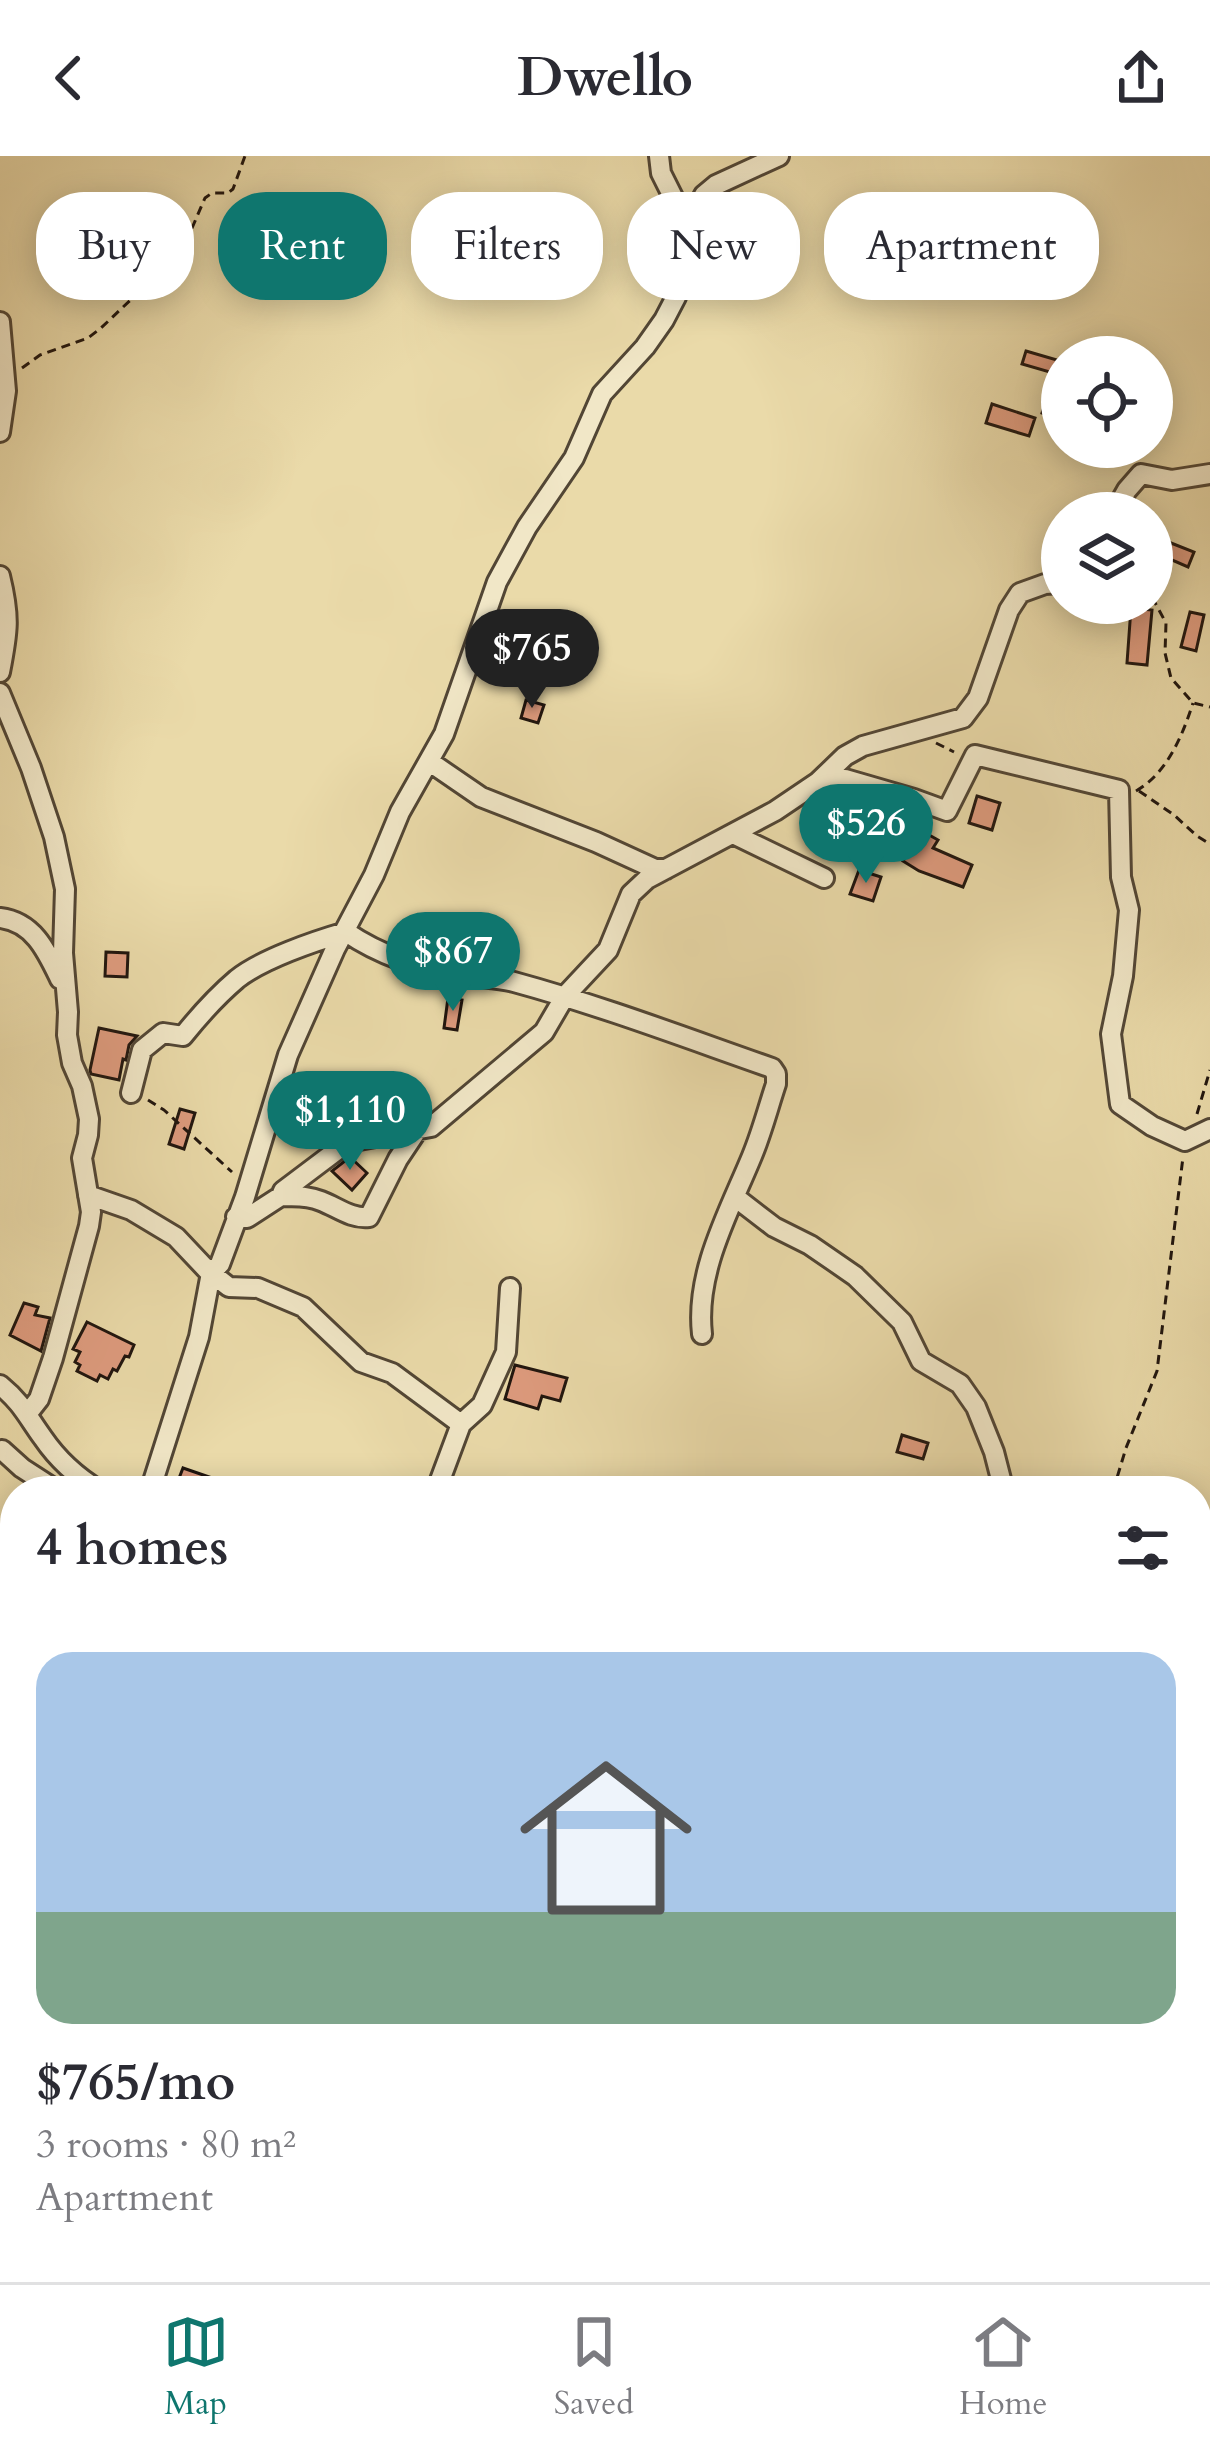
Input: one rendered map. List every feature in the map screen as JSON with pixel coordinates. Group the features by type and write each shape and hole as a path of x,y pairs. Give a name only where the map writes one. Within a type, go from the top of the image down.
{"street":[{"path":"659,156 671,192"},
{"path":"708,192 779,156"},
{"path":"155,1476 216,1269 245,1198 288,1055 400,812 444,734 497,582 574,458 602,394 645,347 674,300"},
{"path":"0,322 6,379 0,432"},
{"path":"1126,492 1141,475 1172,480 1210,474"},
{"path":"0,576 9,626 0,672"},
{"path":"281,1196 348,1142 430,1127 544,1032 565,996 608,950 631,894 647,879 776,811 862,746 963,718 978,698 1020,593 1041,585"},
{"path":"0,693 54,837 65,889 67,1035 88,1119 82,1159 89,1226 46,1379 28,1413"},
{"path":"818,782 845,779 947,812 975,754 1119,790 1121,877 1129,910 1111,1034 1120,1104 1184,1141 1210,1129"},
{"path":"430,762 481,797 655,869 666,869"},
{"path":"733,835 824,878"},
{"path":"0,918 22,924 34,934 66,991"},
{"path":"346,932 392,957 565,996 772,1068 776,1084 703,1288 702,1334"},
{"path":"131,1093 142,1050 163,1033 183,1036 238,978 314,941 346,932"},
{"path":"236,1217 247,1218 281,1196 301,1195 358,1218 368,1217 418,1129"},
{"path":"88,1195 160,1226 209,1272 216,1269"},
{"path":"735,1197 774,1227 855,1276 902,1322 921,1361 960,1384 976,1407 1000,1476"},
{"path":"216,1269 229,1287 258,1288 303,1307 362,1362 392,1373 460,1424"},
{"path":"441,1476 460,1424 482,1405 506,1352 510,1288"},
{"path":"0,1385 28,1413 52,1476"},
{"path":"40,1435 78,1476"},
{"path":"2,1450 34,1476"}],"path":[{"path":"6,379 40,355 88,338 101,328 162,270 189,236 206,198 233,189 245,156"},
{"path":"1166,624 1165,652 1172,678 1193,703 1210,707"},
{"path":"1138,790 1210,844"},
{"path":"1118,1476 1157,1371 1184,1141 1196,1119 1210,1070"},
{"path":"131,1093 164,1110 246,1187"}],"building":[{"path":"1026,351 1041,355 1041,370 1022,364"},
{"path":"992,404 1035,418 1029,436 986,423"},
{"path":"1173,544 1194,552 1188,567 1173,560"},
{"path":"1190,612 1204,615 1196,651 1181,647"},
{"path":"1130,624 1151,624 1147,665 1127,663"},
{"path":"526,700 544,705 538,723 521,718"},
{"path":"977,796 1000,803 992,830 969,823"},
{"path":"922,831 938,840 933,848 972,865 963,887 903,861"},
{"path":"838,832 856,836 852,852 834,847"},
{"path":"859,870 881,877 873,901 850,894"},
{"path":"106,952 128,953 127,977 105,976"},
{"path":"448,998 462,1000 457,1030 444,1028"},
{"path":"99,1028 137,1036 123,1059 119,1080 91,1074"},
{"path":"180,1109 195,1113 184,1149 169,1144"},
{"path":"350,1157 367,1173 352,1190 332,1171"},
{"path":"24,1303 38,1307 35,1315 50,1318 41,1351 10,1335"},
{"path":"87,1322 134,1345 108,1379 100,1375 97,1381 77,1371 80,1352 73,1349"},
{"path":"515,1365 567,1378 560,1401 542,1396 538,1409 505,1399"},
{"path":"902,1435 928,1443 923,1459 897,1452"},
{"path":"183,1468 206,1476 180,1476"}]}
